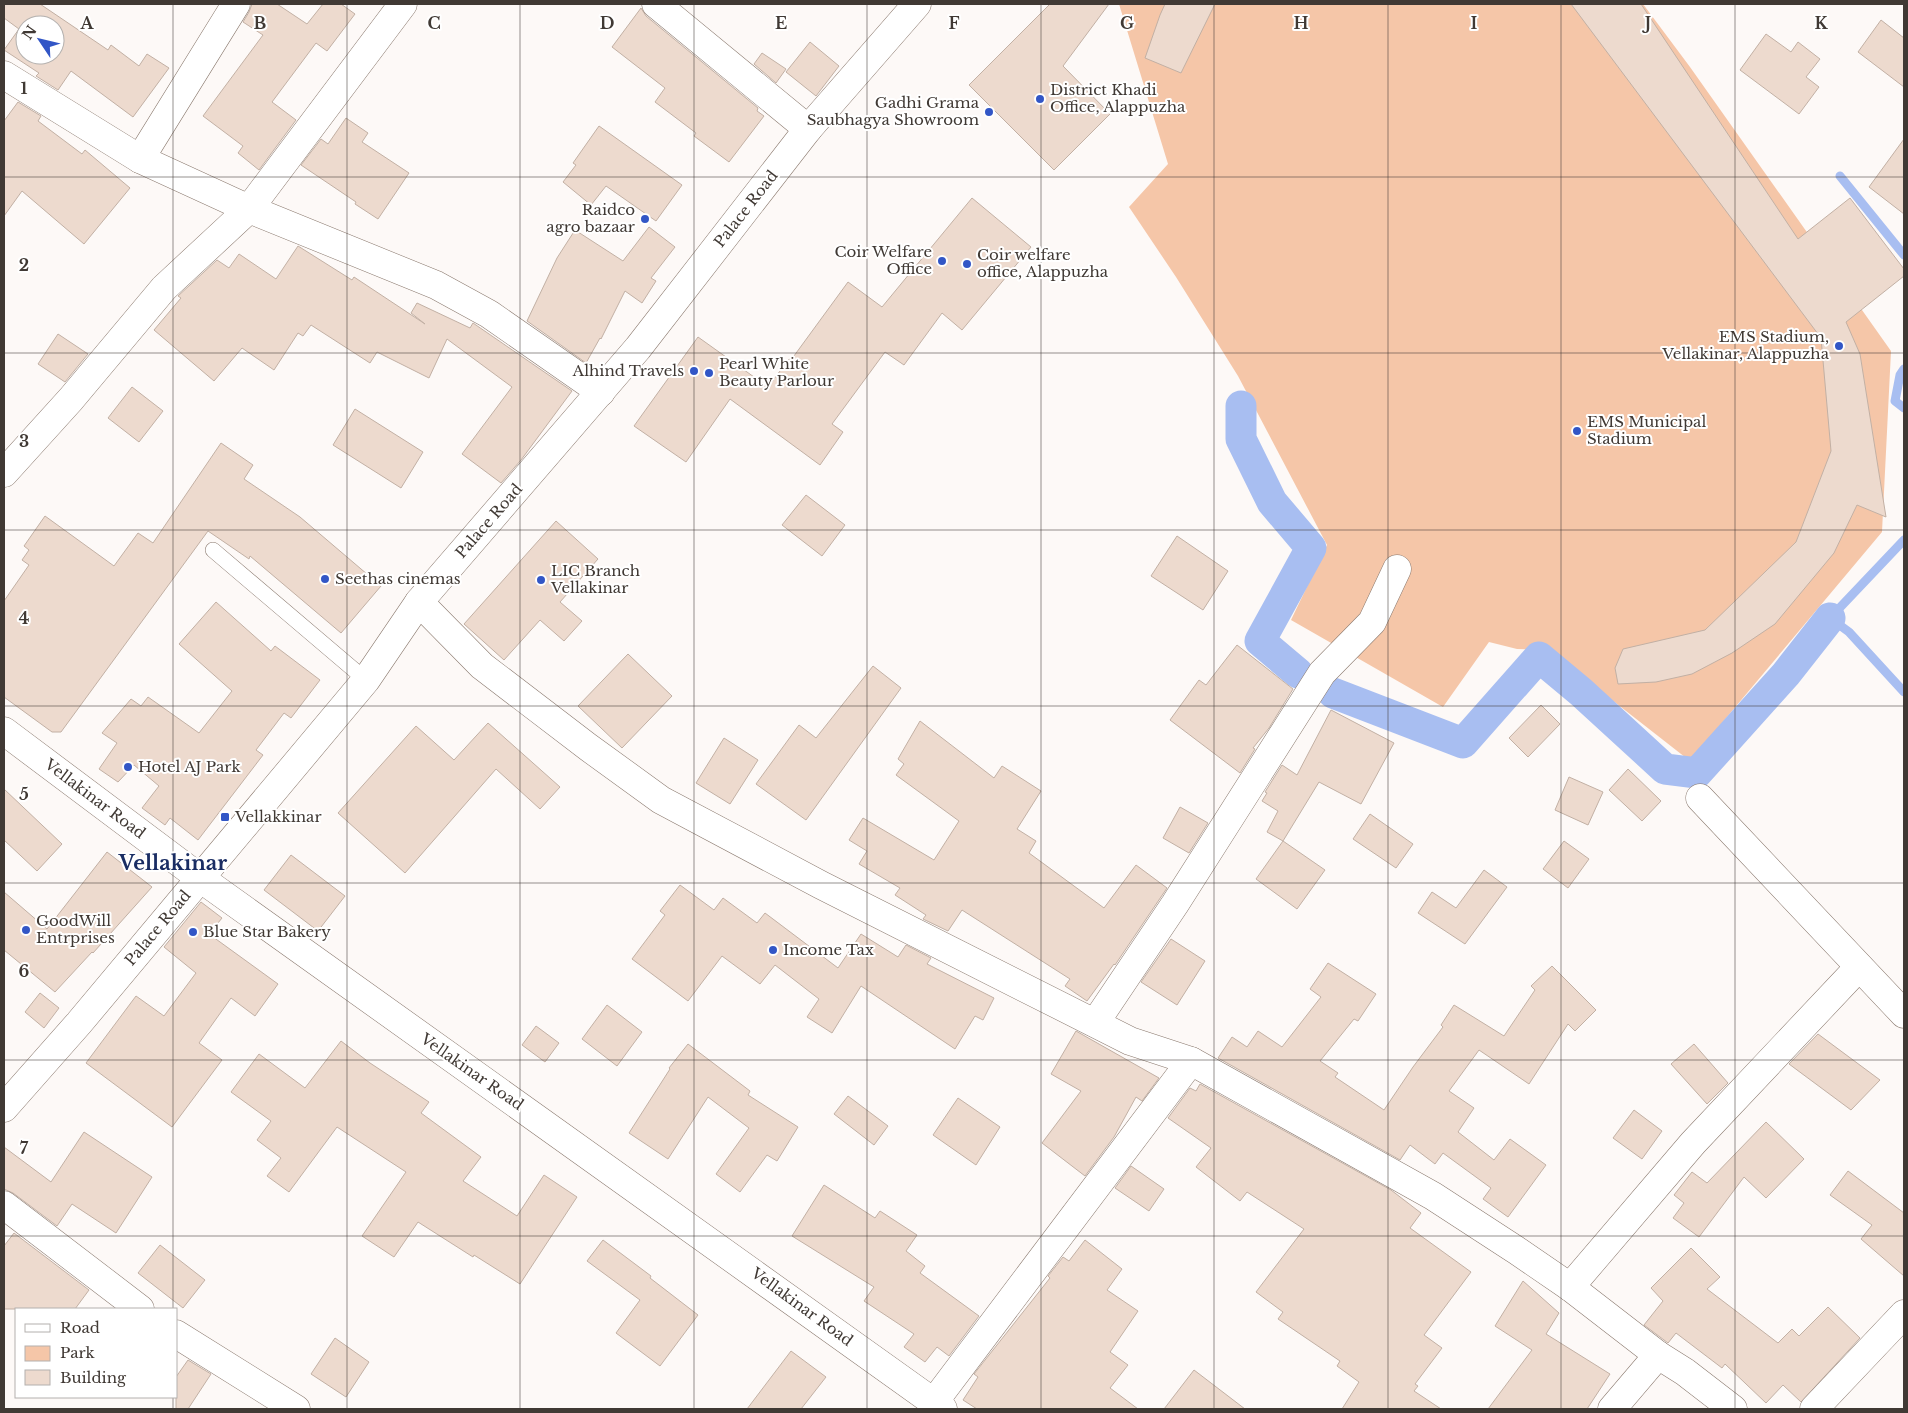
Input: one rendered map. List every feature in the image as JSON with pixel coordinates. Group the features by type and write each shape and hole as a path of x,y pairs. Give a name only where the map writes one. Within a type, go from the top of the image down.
{"street":[{"path":"140,159 236,4"},
{"path":"4,473 71,399 164,288 249,209 403,4"},
{"path":"656,4 808,129"},
{"name":"Palace Road","path":"4,1108 79,1023 366,680 419,602 602,392 808,129 917,4"},
{"path":"4,75 140,159 249,209 436,285 489,314 602,392"},
{"path":"1095,1023 1176,904 1322,674 1372,622 1397,569"},
{"path":"419,602 482,666 661,800 821,885 1130,1041 1191,1061 1433,1196 1570,1287 1658,1355 1686,1372 1733,1409"},
{"name":"Vellakinar Road","path":"4,730 200,878 939,1406"},
{"path":"1700,798 1904,1014"},
{"path":"1570,1287 1693,1143 1859,968"},
{"path":"939,1406 1191,1061"},
{"path":"4,1205 139,1308"},
{"path":"1814,1409 1899,1330"},
{"path":"178,1335 296,1409"},
{"path":"1612,1409 1658,1355"}],"lane":[{"path":"213,550 366,680"}],"green space":[{"name":"EMS Municipal Stadium","path":"1119,4 1643,4 1690,67 1891,351 1882,532 1690,761 1548,650 1517,649 1489,642 1443,707 1291,620 1327,545 1238,376 1176,277 1129,207 1168,164"}],"building":[{"path":"4,4 40,4 56,15 15,15 15,26 4,18"},
{"path":"252,4 277,4 307,24 323,4 341,4 355,14 327,51 316,43 272,102 296,120 259,170 238,153 243,146 203,116 263,35 243,22"},
{"name":"District Khadi Office, Alappuzha","path":"1050,4 1109,4 1063,66 1110,114 1054,170 969,85"},
{"path":"1165,4 1215,4 1181,73 1145,58"},
{"name":"EMS Stadium, Vellakinar, Alappuzha","path":"1571,4 1641,4 1798,239 1850,198 1904,269 1904,276 1846,322 1860,354 1886,517 1857,505 1834,553 1775,624 1732,653 1692,674 1656,682 1618,684 1615,668 1623,649 1705,630 1796,542 1831,451 1821,338"},
{"path":"641,8 646,16 758,108 757,111 764,116 729,162 694,136 696,133 655,102 665,88 612,47"},
{"path":"1881,20 1904,38 1904,87 1858,52"},
{"path":"65,21 108,50 111,45 139,66 147,54 169,68 133,117 71,71 58,90 36,76 39,73 27,65 65,65"},
{"path":"1766,34 1791,52 1798,42 1820,59 1806,77 1819,87 1799,114 1740,70"},
{"path":"15,35 15,57 4,50"},
{"path":"810,42 839,66 816,96 786,72"},
{"path":"762,53 786,69 776,83 754,64"},
{"path":"18,102 41,116 38,121 82,154 85,150 130,188 84,244 22,191 4,216 4,121"},
{"path":"346,118 368,133 362,142 409,173 378,219 301,165 321,139 328,144"},
{"path":"599,126 682,185 656,221 606,186 591,205 563,182 576,165 573,163"},
{"path":"1904,139 1904,214 1869,187"},
{"path":"972,198 1031,247 962,330 942,313 904,365 885,352 832,424 843,432 820,465 730,399 686,462 634,426 698,337 768,387 789,359 791,360 848,282 882,307"},
{"path":"649,227 675,247 651,278 656,281 642,303 625,291 601,339 586,363 527,321 557,258 575,230 623,261"},
{"path":"298,246 352,280 354,277 425,324 411,313 417,303 470,328 473,323 572,391 521,460 501,483 462,454 512,387 447,339 429,378 377,352 370,363 311,325 303,336 298,333 274,370 242,348 214,381 154,330 181,298 178,296 217,260 229,268 239,254 276,279"},
{"path":"58,334 88,354 65,382 38,364"},
{"path":"132,387 163,411 139,442 108,418"},
{"path":"355,409 423,452 401,488 333,445"},
{"path":"221,443 253,465 244,479 300,517 381,586 341,633 250,556 249,559 208,531 61,732 52,732 4,697 4,601 29,565 22,560 29,550 24,546 45,516 114,566 138,533 153,543"},
{"path":"806,495 845,525 822,556 782,525"},
{"name":"LIC Branch Vellakinar","path":"556,521 598,559 560,602 582,621 564,641 540,620 504,660 464,624"},
{"path":"1177,536 1228,571 1203,610 1151,576"},
{"path":"216,602 271,651 275,646 320,680 291,718 284,713 256,750 263,755 198,840 170,818 165,825 142,808 159,786 134,765 118,782 99,769 117,743 102,733 131,699 141,706 148,697 199,733 232,691 179,644"},
{"path":"1237,645 1293,689 1269,728 1253,748 1255,749 1240,773 1170,720 1199,680 1206,685"},
{"path":"628,654 672,696 622,748 578,706"},
{"path":"873,666 901,688 806,820 756,784 799,725 816,738"},
{"path":"1541,705 1560,724 1528,757 1509,738"},
{"path":"1331,710 1394,743 1361,804 1319,782 1283,841 1267,832 1278,811 1262,801 1267,793 1265,792 1282,765 1297,775"},
{"path":"920,721 994,778 1002,766 1041,791 1017,829 1036,841 1029,853 1104,908 1136,865 1167,888 1115,965 1087,1001 1065,986 1070,979 962,910 948,931 923,919 926,915 895,895 900,888 859,864 867,851 849,840 863,818 934,860 959,821 896,775 904,764 898,759"},
{"path":"488,723 560,787 540,809 496,769 405,873 338,813 416,726 454,760"},
{"path":"724,738 758,760 730,804 696,783"},
{"path":"1628,769 1661,801 1642,821 1609,790"},
{"path":"1569,777 1603,792 1588,825 1555,810"},
{"path":"4,789 62,844 37,871 4,840"},
{"path":"1180,807 1208,823 1189,853 1163,838"},
{"path":"1370,814 1413,844 1396,868 1353,839"},
{"path":"1283,841 1325,870 1297,909 1256,879"},
{"path":"1564,841 1589,859 1568,888 1543,869"},
{"path":"107,852 152,887 55,992 4,950 4,892 47,929"},
{"path":"291,855 345,896 318,931 264,890"},
{"path":"1484,870 1507,887 1465,944 1418,913 1432,892 1456,908"},
{"path":"680,885 714,910 723,898 757,923 765,913 838,968 861,934 898,957 906,945 931,958 927,964 994,998 983,1020 975,1016 955,1049 861,986 832,1033 807,1017 819,999 775,965 760,984 722,956 688,1001 632,959 665,915 660,911"},
{"path":"201,902 222,918 209,934 278,984 255,1016 231,998 199,1043 222,1060 172,1127 86,1063 136,996 164,1016 196,973 164,947"},
{"path":"1171,939 1205,961 1177,1005 1141,982"},
{"path":"1328,963 1376,994 1358,1021 1354,1019 1320,1061 1338,1073 1335,1077 1384,1110 1443,1027 1441,1025 1454,1005 1504,1036 1535,990 1531,986 1552,966 1596,1010 1575,1031 1568,1024 1529,1084 1479,1050 1449,1091 1474,1108 1458,1132 1494,1160 1510,1139 1546,1165 1508,1217 1483,1199 1491,1188 1443,1153 1435,1164 1410,1145 1400,1160 1218,1058 1232,1037 1247,1047 1258,1031 1282,1047 1321,997 1310,989"},
{"path":"40,993 59,1008 44,1028 25,1012"},
{"path":"607,1005 642,1032 617,1066 582,1039"},
{"path":"536,1026 559,1043 545,1062 522,1045"},
{"path":"1076,1031 1159,1078 1142,1101 1136,1097 1114,1137 1085,1176 1042,1143 1081,1091 1051,1074"},
{"path":"1818,1034 1880,1080 1851,1110 1789,1064"},
{"path":"341,1041 370,1063 429,1102 421,1113 481,1157 463,1181 517,1216 544,1175 577,1197 520,1284 418,1222 394,1257 362,1236 406,1172 337,1127 289,1192 267,1176 281,1158 257,1140 271,1121 231,1092 259,1054 305,1088"},
{"path":"688,1044 750,1091 748,1095 798,1127 777,1161 767,1155 740,1192 716,1174 749,1128 708,1097 668,1159 629,1133 669,1068"},
{"path":"1694,1044 1728,1083 1707,1104 1671,1064"},
{"path":"1200,1084 1391,1190 1421,1213 1410,1228 1471,1272 1424,1335 1442,1348 1415,1384 1418,1386 1414,1391 1441,1409 1342,1409 1359,1382 1337,1366 1340,1361 1278,1319 1283,1312 1256,1292 1304,1229 1247,1192 1240,1201 1196,1167 1211,1148 1168,1118 1190,1088 1196,1091"},
{"path":"848,1096 888,1126 874,1145 834,1114"},
{"path":"958,1098 1000,1127 976,1165 933,1135"},
{"path":"1634,1110 1662,1131 1642,1159 1613,1138"},
{"path":"1766,1122 1804,1159 1766,1198 1744,1177 1699,1237 1673,1218 1684,1203 1674,1195 1692,1172 1707,1183"},
{"path":"84,1132 152,1177 116,1233 72,1204 57,1226 13,1193 4,1189 4,1147 51,1182"},
{"path":"1131,1166 1164,1189 1149,1211 1115,1188"},
{"path":"1848,1171 1904,1213 1904,1276 1861,1239 1872,1225 1830,1195"},
{"path":"824,1185 875,1218 880,1211 917,1235 906,1251 925,1266 920,1273 979,1316 949,1356 937,1347 925,1362 904,1347 914,1334 864,1301 874,1287 792,1236"},
{"path":"14,1233 89,1290 76,1308 4,1309 4,1246"},
{"path":"603,1240 698,1315 660,1366 616,1333 640,1300 587,1261"},
{"path":"1085,1240 1122,1269 1107,1290 1138,1311 1110,1352 1128,1365 1110,1388 1138,1409 977,1409 963,1400 978,1377 974,1374 1050,1278 1048,1276 1063,1257 1069,1261"},
{"path":"160,1245 205,1280 183,1308 138,1273"},
{"path":"1691,1248 1720,1277 1707,1289 1778,1343 1792,1329 1799,1336 1828,1307 1860,1338 1801,1402 1783,1385 1766,1403 1725,1364 1722,1368 1676,1333 1668,1343 1644,1325 1663,1301 1651,1288"},
{"path":"1523,1281 1559,1313 1546,1334 1610,1374 1587,1409 1488,1409 1532,1350 1495,1326"},
{"path":"335,1338 369,1362 346,1397 311,1374"},
{"path":"791,1351 826,1377 801,1409 747,1409"},
{"path":"188,1360 211,1374 188,1409 176,1409 178,1374"},
{"path":"1194,1370 1245,1409 1164,1409"}],"waterway":[{"path":"1840,176 1904,255"},
{"path":"1904,369 1900,375 1895,401 1904,408"},
{"path":"1241,406 1241,439 1272,502 1311,548 1260,641 1298,673"},
{"path":"1904,540 1830,618 1849,632 1904,692"},
{"path":"1333,693 1463,743 1539,657 1581,692 1665,769 1697,773 1786,674 1830,618"}],"place":[{"name":"District Khadi Office, Alappuzha","path":"1040,99"},
{"name":"Gadhi Grama Saubhagya Showroom","path":"989,112"},
{"name":"Raidco agro bazaar","path":"645,219"},
{"name":"Coir Welfare Office","path":"942,261"},
{"name":"Coir welfare office, Alappuzha","path":"967,264"},
{"name":"EMS Stadium, Vellakinar, Alappuzha","path":"1839,346"},
{"name":"Alhind Travels","path":"694,371"},
{"name":"Pearl White Beauty Parlour","path":"709,373"},
{"name":"EMS Municipal Stadium","path":"1577,431"},
{"name":"Seethas cinemas","path":"325,579"},
{"name":"LIC Branch Vellakinar","path":"541,580"},
{"name":"Hotel AJ Park","path":"128,767"},
{"name":"Vellakkinar","path":"225,817"},
{"name":"GoodWill Entrprises","path":"26,930"},
{"name":"Blue Star Bakery","path":"193,932"},
{"name":"Income Tax","path":"773,950"}],"district":[{"name":"Vellakinar","path":"173,863"}]}
